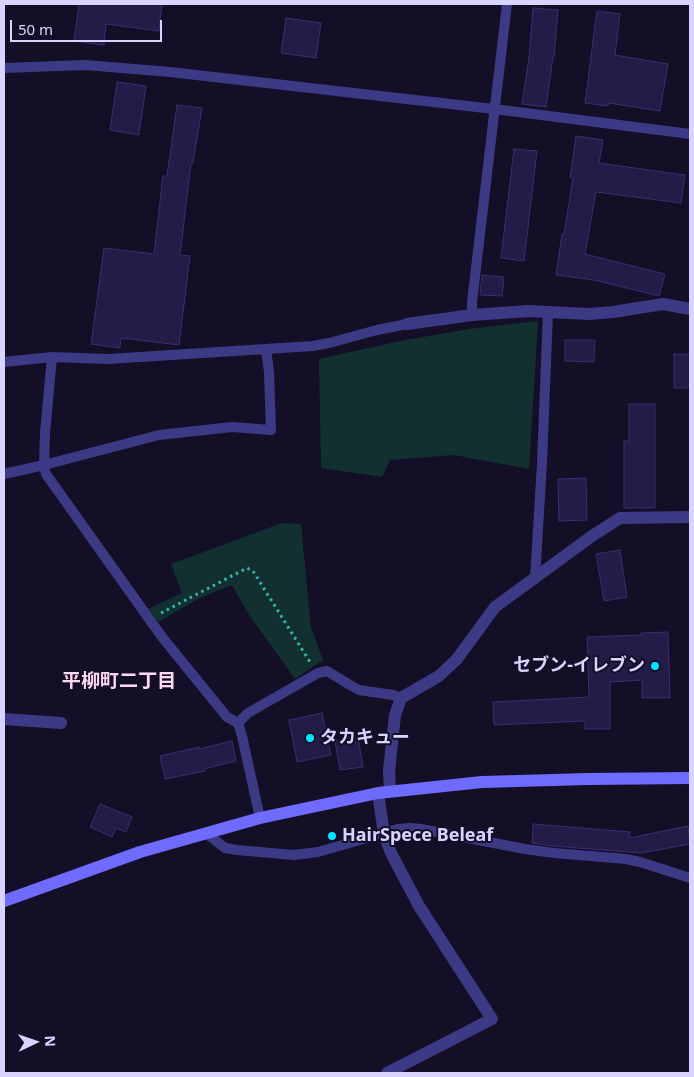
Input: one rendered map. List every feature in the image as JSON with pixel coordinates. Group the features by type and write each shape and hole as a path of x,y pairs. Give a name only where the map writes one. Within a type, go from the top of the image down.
{"street":[{"path":"407,324 472,315 528,311 589,314 663,304 690,309"},
{"path":"387,1073 492,1020 419,906 390,853 384,834 384,792 389,771 395,715 401,698 439,676 457,659 495,607 592,536 620,518 690,517"},
{"path":"4,719 61,723"},
{"path":"4,902 140,852 260,818 384,792 482,782 588,778 690,778"}],"lane":[{"path":"472,315 507,4"},
{"path":"4,68 85,64 170,72 494,109 690,134"},
{"path":"535,579 548,312"},
{"path":"4,362 52,357 108,359 266,349 329,343 407,324"},
{"path":"4,474 158,435 232,427 271,430 269,372 266,349"},
{"path":"52,357 45,433 44,465 46,474 162,636 227,717 238,724 260,818"},
{"path":"238,724 248,713 318,673 327,671 359,690 401,698"},
{"path":"206,833 225,848 294,855 318,852 398,830 421,829 525,849 626,859 690,878"}],"path":[{"path":"150,619 247,568 253,571 318,673"}],"green space":[{"path":"538,321 529,469 454,455 390,460 382,477 321,468 319,359 400,341 469,329"},
{"path":"282,523 301,524 311,628 323,660 295,679 249,615 232,585 200,598 158,622 148,609 182,593 171,564"}],"building":[{"path":"79,4 162,4 159,31 106,24 104,45 74,41"},
{"path":"533,8 558,10 554,57 546,107 522,104 529,58"},
{"path":"597,11 620,14 615,55 668,64 660,111 608,103 608,106 585,103"},
{"path":"286,18 321,23 316,58 281,53"},
{"path":"117,82 146,86 139,135 110,130"},
{"path":"177,105 202,108 193,163 191,163 180,255 190,256 179,345 121,338 120,348 91,344 104,248 154,254 163,176 167,176"},
{"path":"576,136 603,140 599,163 685,175 681,203 596,192 585,254 665,274 659,296 594,280 556,275 573,178 570,178"},
{"path":"514,149 537,151 524,261 501,258"},
{"path":"482,275 504,277 502,296 480,295"},
{"path":"565,340 595,340 594,362 565,361"},
{"path":"674,354 690,354 690,388 674,388"},
{"path":"629,404 655,404 655,508 624,508 624,441 629,441"},
{"path":"586,478 587,520 559,521 558,479"},
{"path":"620,550 627,597 604,601 596,554"},
{"path":"668,632 670,698 642,698 642,680 610,682 610,729 585,729 585,721 494,725 493,702 589,697 587,637"},
{"name":"タカキュー","path":"322,713 331,755 297,762 289,720"},
{"path":"358,737 363,767 340,770 335,741"},
{"path":"232,741 236,761 204,769 205,771 165,779 160,756"},
{"path":"100,804 132,817 126,832 116,828 112,837 90,827"},
{"path":"533,824 630,832 629,838 688,826 690,844 641,853 552,846 532,843"}],"place":[{"name":"セブン-イレブン","path":"655,666"},
{"name":"タカキュー","path":"310,738"},
{"name":"HairSpece Beleaf","path":"332,836"}],"district":[{"name":"平柳町二丁目","path":"119,682"}]}
